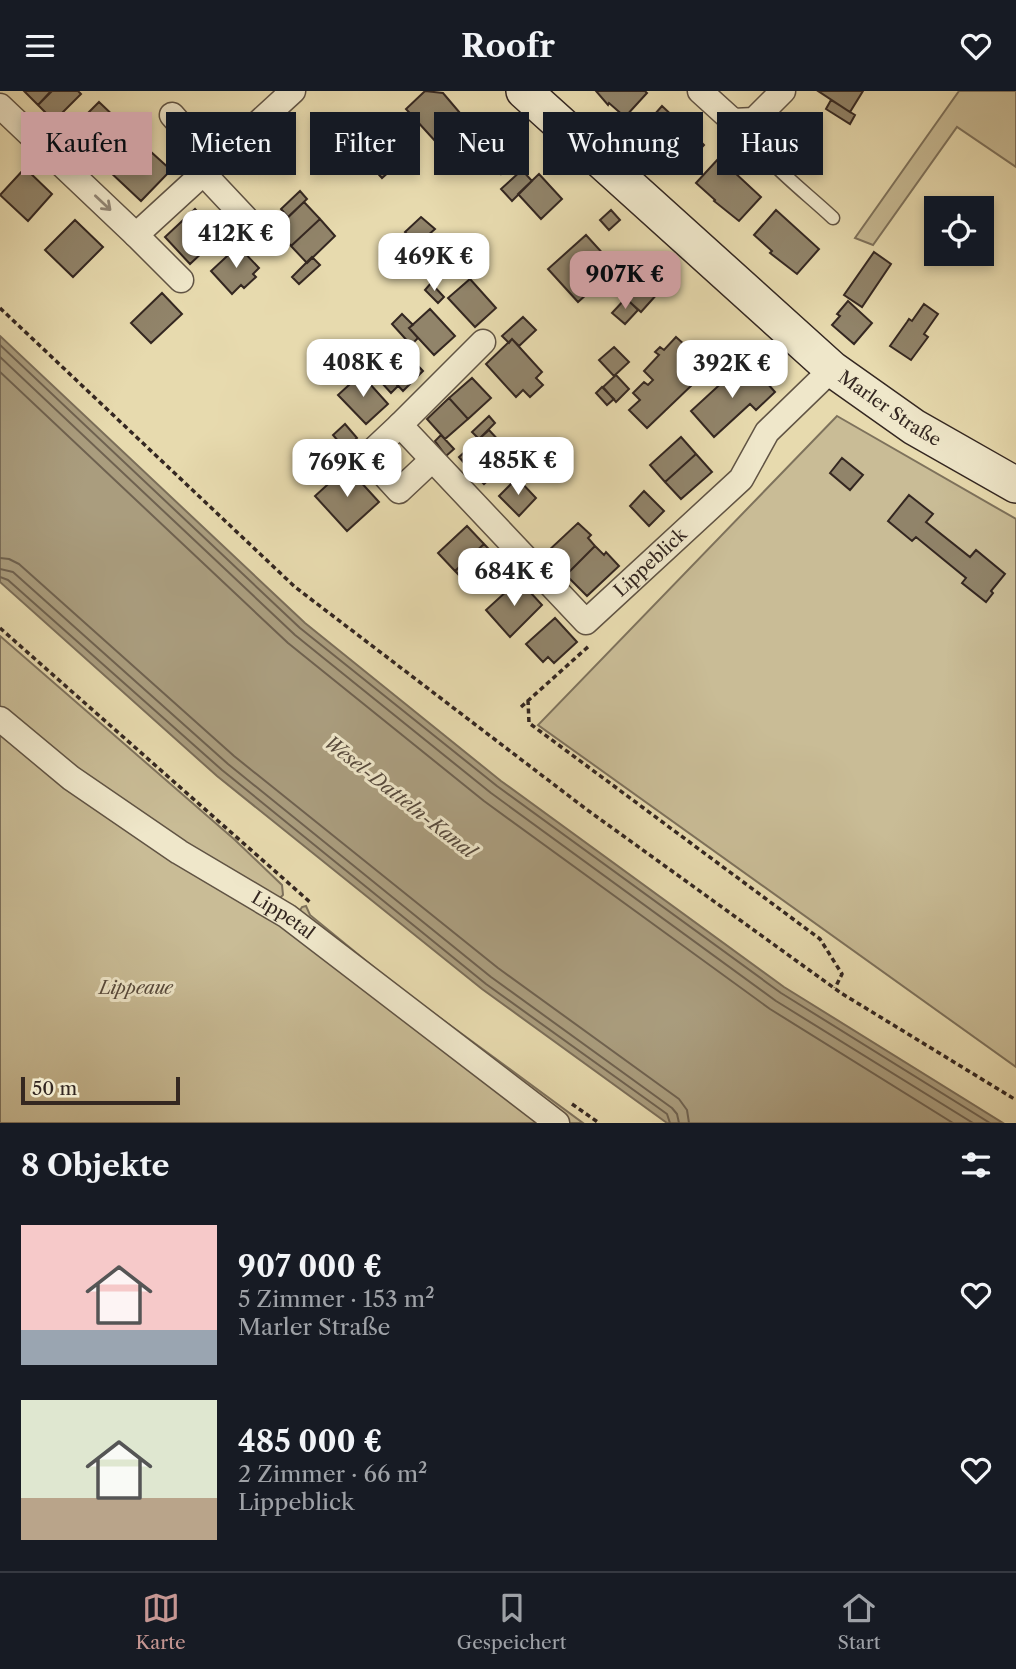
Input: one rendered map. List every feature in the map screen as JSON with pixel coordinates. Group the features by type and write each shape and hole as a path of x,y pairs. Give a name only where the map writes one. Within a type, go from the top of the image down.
{"main road":[{"name":"Marler Straße","path":"531,93 832,369 914,427 1016,485"}],"street":[{"path":"270,112 293,91"},
{"path":"700,91 723,112"},
{"path":"762,112 783,91"},
{"path":"0,106 181,281"},
{"path":"136,235 202,175"},
{"path":"214,175 251,224"},
{"path":"432,460 399,491 367,456 483,342"},
{"name":"Lippeblick","path":"586,622 741,479 767,432 832,369"},
{"path":"400,425 586,622"},
{"name":"Lippetal","path":"0,719 82,785 179,852 287,916 557,1123"}],"lane":[{"path":"786,175 833,218"}],"path":[{"path":"0,308 295,587 586,809 834,988 1016,1100"},
{"path":"521,707 591,645 586,622"},
{"path":"0,628 301,894"},
{"path":"528,700 529,723 820,939 842,974 834,988"}],"green space":[{"path":"959,91 1016,91 1016,167 957,127 873,245 855,238"},
{"path":"837,416 1016,519 1016,1067 538,725"},
{"path":"0,636 235,840 282,885 283,895 278,900 143,820 0,710"},
{"name":"Lippeaue","path":"0,727 235,890 541,1123 0,1123"},
{"path":"306,906 310,915 398,987 583,1123 568,1123 297,915 302,907"}],"water":[{"name":"Wesel-Datteln-Kanal","path":"0,336 305,623 501,781 784,987 1003,1123 667,1123 482,989 217,776 0,582"}],"building":[{"path":"24,91 51,91 38,105"},
{"path":"52,91 78,91 81,94 63,112 45,112 38,105"},
{"path":"425,91 443,93 459,112 434,112 434,140 420,124 420,112 409,112 406,109"},
{"path":"596,91 647,93 630,112 619,112 609,103 608,105"},
{"path":"818,91 863,91 850,112"},
{"path":"831,100 855,115 850,124 826,109"},
{"path":"99,102 110,112 89,112"},
{"path":"662,106 668,112 657,112"},
{"path":"152,153 166,166 166,175 141,201 113,175 152,175"},
{"path":"717,160 717,175 737,175 761,197 739,221 696,183"},
{"path":"21,172 21,175 32,175 52,194 28,221 0,195"},
{"path":"539,174 562,199 541,219 518,194"},
{"path":"516,175 527,175 532,181 512,201 501,189"},
{"path":"300,191 307,199 288,217 281,209"},
{"path":"304,202 320,219 291,246 276,229"},
{"path":"195,209 220,236 190,264 165,237"},
{"path":"611,210 620,220 609,230 600,220"},
{"path":"776,210 819,249 797,274 770,253 772,251 754,235"},
{"path":"421,217 435,229 417,245 405,232"},
{"path":"320,219 335,236 307,263 291,246"},
{"path":"75,220 103,247 73,277 45,250"},
{"path":"586,235 616,268 578,302 548,269"},
{"path":"238,246 259,268 253,274 256,277 244,288 241,285 232,294 211,271"},
{"path":"874,252 891,264 862,307 844,295"},
{"path":"312,257 320,265 299,284 292,277"},
{"path":"641,277 658,293 641,312 623,296 628,292 624,289 632,280 635,283"},
{"path":"470,279 496,308 475,327 448,298"},
{"path":"431,283 444,297 438,303 425,290"},
{"path":"162,293 182,314 151,343 131,323"},
{"path":"626,298 638,310 625,324 612,313"},
{"path":"848,301 872,323 854,344 832,325"},
{"path":"924,304 938,314 924,334 928,337 911,360 890,346 909,319 912,321"},
{"path":"430,309 455,336 434,355 409,328"},
{"path":"402,314 413,325 409,328 418,338 411,345 392,324"},
{"path":"523,317 536,330 519,346 512,339 509,343 502,336"},
{"path":"676,337 696,355 680,372 692,385 647,428 629,410 640,400 633,393 644,382 648,385 653,380 644,371 659,355 655,352 660,347 664,350"},
{"path":"512,339 542,372 536,378 543,385 530,397 523,390 516,397 486,364"},
{"path":"614,347 629,362 614,376 599,360"},
{"path":"402,349 423,371 403,391 379,365 389,356 392,359"},
{"path":"379,365 398,386 391,393 372,372"},
{"path":"751,365 775,392 756,410 750,404 714,437 691,411 727,378 731,383"},
{"path":"361,374 388,404 366,424 338,395"},
{"path":"616,375 629,389 616,402 603,387"},
{"path":"472,378 491,398 468,419 449,398"},
{"path":"602,387 614,399 607,405 596,393"},
{"path":"449,398 468,419 445,439 427,419"},
{"path":"489,416 495,423 479,439 472,432"},
{"path":"345,424 357,438 345,449 333,435"},
{"path":"489,430 501,443 471,471 459,457"},
{"path":"441,435 454,449 446,456 435,441"},
{"path":"681,437 696,454 665,482 650,465"},
{"path":"501,443 513,457 484,484 471,471"},
{"path":"521,449 527,456 509,473 503,466"},
{"path":"696,454 712,472 681,499 665,482"},
{"path":"842,458 863,475 850,490 830,473"},
{"path":"347,467 379,502 347,531 315,496"},
{"path":"517,478 536,498 519,516 499,496"},
{"path":"644,491 664,511 649,526 630,506"},
{"path":"909,495 933,514 926,522 970,557 976,550 1005,574 986,602 962,583 966,578 916,537 912,541 888,521"},
{"path":"578,523 591,535 588,538 595,546 566,575 547,552"},
{"path":"467,526 484,544 455,571 438,553"},
{"path":"484,544 503,564 474,591 455,571"},
{"path":"595,546 604,555 606,552 619,566 587,596 566,575"},
{"path":"519,580 542,605 510,637 486,610"},
{"path":"555,618 577,642 554,663 548,657 543,662 526,644"}]}
